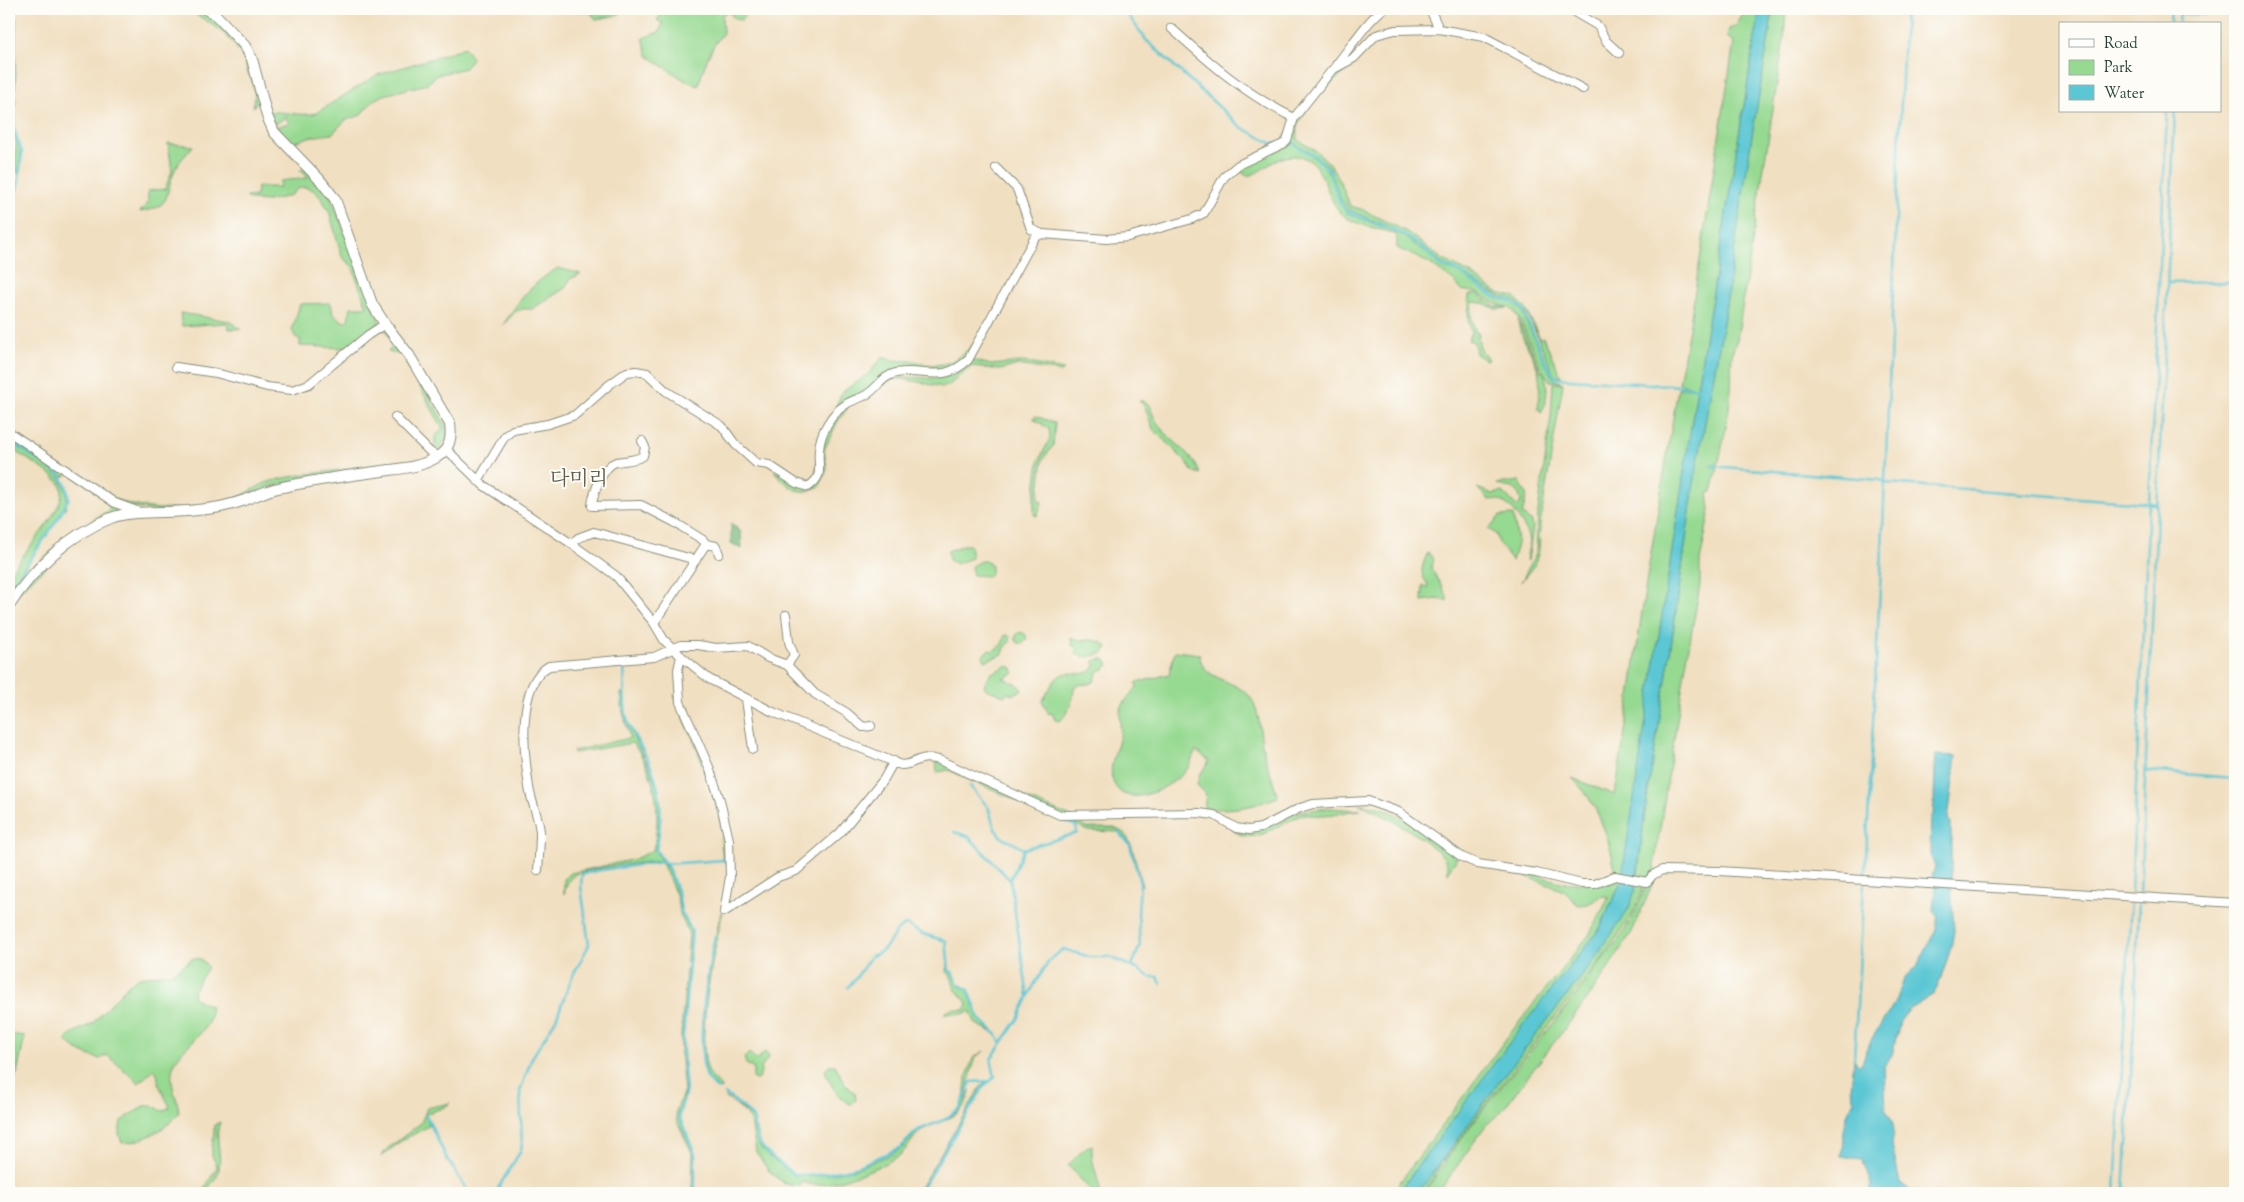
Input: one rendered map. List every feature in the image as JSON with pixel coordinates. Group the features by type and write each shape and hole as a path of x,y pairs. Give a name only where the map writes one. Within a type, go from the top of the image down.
{"street":[{"path":"9,606 37,570 81,533 121,514 168,513 220,507 288,486 414,466 442,453 452,436 450,424 409,355 372,304 349,233 335,199 320,180 274,132 267,116 252,59 245,46 215,14 205,9"},
{"path":"996,168 1017,189 1030,229 1043,234 1106,239 1128,237 1192,219 1204,213 1224,177 1238,165 1283,144 1287,140 1294,118 1354,45 1375,15 1383,9"},
{"path":"1430,9 1439,29"},
{"path":"1569,9 1598,26 1606,41 1619,53"},
{"path":"1171,28 1245,91 1265,104 1294,118"},
{"path":"1332,70 1354,58 1376,35 1395,30 1439,29 1484,37 1583,90"},
{"path":"478,481 505,436 513,430 548,424 574,415 627,372 636,371 647,374 666,391 722,426 735,444 756,463 769,466 796,483 808,487 817,480 820,474 819,449 826,428 836,412 846,404 867,395 890,375 898,373 940,375 960,368 968,360 982,337 1029,245 1034,237 1043,234"},
{"path":"176,367 216,373 280,389 297,389 309,384 368,335 385,324"},
{"path":"395,417 430,452 442,453 478,481 616,576 654,623 664,640 709,679 781,716 904,766 920,758 928,757 939,760 1060,815 1200,813 1214,815 1236,828 1249,830 1260,828 1300,808 1313,804 1368,801 1399,812 1462,857 1478,864 1536,873 1582,884 1594,884 1615,876 1647,882 1653,875 1662,870 1718,871 2235,903"},
{"path":"9,432 115,503 142,513"},
{"path":"642,441 645,447 643,456 638,459 614,463 608,468 595,488 592,506 640,506 674,522 703,540 706,544 716,546 719,554"},
{"path":"572,544 578,538 594,532 696,560"},
{"path":"654,623 676,587 690,572 706,544"},
{"path":"786,615 789,642 794,655 787,665"},
{"path":"538,870 540,830 529,788 524,708 535,679 542,670 549,666 654,657 672,648 689,644 716,648 748,646 768,658 787,665 815,694 848,713 863,727 871,726"},
{"path":"681,656 678,670 680,702 709,767 720,800 729,840 730,877 724,912 778,877 796,871 840,833 884,778 894,761"},
{"path":"746,699 753,749"}],"green space":[{"path":"184,9 197,9 213,17 247,55 260,99 253,107 255,96 251,76 248,74 239,52 232,42 205,20"},
{"path":"586,9 621,9 619,15 596,19 590,12 582,12"},
{"path":"665,9 748,9 742,20 736,19 727,11 722,16 723,33 711,52 698,86 684,80 648,56 643,38 659,32 663,24 657,20"},
{"path":"748,9 761,9 758,14"},
{"path":"1746,9 1760,9 1697,388 1623,873 1615,872 1610,847 1601,821 1589,798 1572,778 1615,795 1646,583 1678,388 1696,388 1679,383 1734,42 1727,37 1729,29 1736,26"},
{"path":"1772,9 1786,9 1784,38 1737,340 1731,364 1731,389 1726,427 1718,465 1711,465 1711,467 1718,467 1712,492 1708,493 1710,510 1700,561 1700,585 1654,866 1656,871 1646,879 1638,876 1645,811 1694,483 1721,336"},
{"path":"11,10 16,16 15,106 14,40 10,27"},
{"path":"464,47 472,58 465,68 437,75 427,84 384,95 374,100 359,116 346,120 332,134 309,137 290,144 276,127 289,123 285,116 275,124 269,112 316,113 377,75"},
{"path":"1355,60 1343,74 1317,97 1307,110 1296,129 1299,141 1326,160 1337,175 1350,206 1361,209 1407,232 1442,259 1471,274 1497,293 1515,297 1526,309 1540,339 1543,337 1562,378 1554,375 1529,317 1519,304 1511,299 1498,296 1460,272 1441,263 1422,246 1398,231 1349,210 1341,200 1330,169 1326,164 1307,150 1290,141 1292,124 1317,92 1338,69"},
{"path":"9,109 21,152 19,176 15,165 16,142 9,125"},
{"path":"1288,142 1306,151 1323,164 1331,177 1341,205 1347,213 1400,234 1426,252 1444,268 1456,271 1497,299 1509,301 1521,309 1550,373 1554,379 1563,383 1550,381 1541,369 1521,322 1512,309 1494,303 1479,293 1461,290 1455,282 1429,263 1397,248 1397,235 1348,219 1336,207 1318,169 1311,162 1303,157 1291,156 1279,159 1252,175 1247,176 1240,171 1234,172"},
{"path":"168,143 193,146 176,168 162,204 150,210 140,212 148,203 148,191 165,189 172,171"},
{"path":"300,170 306,170 331,197 380,323 345,348 300,346 300,339 296,338 292,330 300,304 331,303 333,314 344,322 348,320 351,307 367,307 352,266 342,257 329,211 321,198 313,190 306,187 299,188 289,196 268,201 251,200 246,197 256,196 257,187 280,187 280,181 308,178"},
{"path":"558,268 581,274 570,279 565,288 532,309 522,309 515,312 503,325 527,293 541,279"},
{"path":"1478,294 1494,306 1508,308 1496,309 1483,303 1472,302 1471,316 1475,331 1479,333 1480,348 1488,359 1486,360 1476,354 1474,342 1468,340 1471,332 1468,319 1469,295"},
{"path":"180,313 229,321 241,329 229,329 227,323 182,326"},
{"path":"1518,320 1540,371 1545,376 1546,398 1541,412 1538,409 1540,384 1538,370 1520,332"},
{"path":"384,327 395,339 446,425 446,439 435,454 429,450 435,445 435,436 443,429 402,355 388,352 394,345"},
{"path":"981,336 968,357 945,372 904,370 835,410 840,396 845,390 867,375 883,357 891,360 914,361 930,365 948,363 971,347"},
{"path":"972,360 991,365 1024,362 1064,370 1062,372 1018,365 1000,370 972,366 948,386 942,387 904,379 887,380 910,377 943,378 963,370"},
{"path":"1553,383 1563,384 1540,524 1539,551 1535,564 1521,582 1536,554 1538,512 1551,416"},
{"path":"1139,401 1144,401 1150,405 1159,425 1196,464 1200,474 1192,471 1188,464 1153,429 1144,405"},
{"path":"848,407 837,423 824,450 827,469 819,487 812,490 799,491 789,486 774,471 812,487 827,432 839,414"},
{"path":"1036,416 1055,423 1053,446 1043,459 1038,499 1042,502 1037,516 1034,515 1034,498 1039,461 1050,438 1049,429 1033,418"},
{"path":"9,435 67,475 63,477 9,438"},
{"path":"9,442 58,476 64,485 67,496 66,507 9,589 10,574 51,518 62,495 61,486 58,481 9,448"},
{"path":"375,466 375,469 276,485 233,501 187,510 154,511 124,504 110,497 124,503 155,509 188,509 234,499 267,482"},
{"path":"1520,481 1521,487 1527,494 1522,515 1532,522 1533,527 1528,561 1526,560 1529,541 1520,520 1503,502 1489,500 1477,488 1493,494 1502,492 1518,507 1521,501 1517,491 1497,484"},
{"path":"109,503 119,511 99,518 9,601 9,593 21,574 26,573 73,532 106,512 109,509"},
{"path":"1513,515 1518,541 1512,561 1499,543 1496,534 1488,529 1500,516"},
{"path":"731,523 741,532 742,549 731,543"},
{"path":"964,545 970,545 972,558 956,564 949,560 948,551"},
{"path":"1428,552 1434,560 1431,568 1447,596 1447,601 1437,599 1422,601 1423,585 1428,588 1422,570"},
{"path":"981,561 987,561 991,566 991,573 988,576 973,575 971,566"},
{"path":"1021,632 1027,638 1021,644 1015,638"},
{"path":"1005,635 1010,636 1010,642 1006,645 1003,654 985,661 983,656 988,650 993,651 1002,644"},
{"path":"1071,638 1100,642 1107,647 1104,653 1089,656 1078,655 1075,653 1076,648 1072,645"},
{"path":"1175,651 1200,654 1201,663 1212,675 1244,691 1250,697 1256,709 1263,749 1278,797 1242,807 1224,809 1204,808 1206,794 1197,785 1199,776 1209,761 1196,751 1188,768 1171,783 1160,789 1136,796 1126,795 1117,789 1111,773 1121,730 1120,712 1122,706 1137,687 1136,683 1169,674"},
{"path":"1105,659 1109,665 1105,669 1098,671 1094,682 1074,687 1072,701 1068,710 1060,721 1055,720 1052,713 1049,714 1042,701 1056,679 1067,673 1087,673 1095,666 1094,661"},
{"path":"1006,666 1013,668 1014,673 1003,678 1020,686 1022,690 1012,695 1008,693 1004,696 986,689 984,686 990,674"},
{"path":"621,693 624,693 628,723 658,790 660,813 655,850 661,861 601,868 578,874 569,880 564,894 564,879 571,873 635,859 653,850 657,822 655,794 647,767 633,743 574,753 573,751 630,738 623,712"},
{"path":"674,695 676,695 702,756 717,797 725,839 726,861 723,860 721,840 723,835 716,804 695,743"},
{"path":"936,761 1069,816 1087,828 1114,828 1125,833 1131,845 1120,832 1088,831 1064,818 1056,818 949,770 937,772"},
{"path":"1359,804 1373,805 1399,816 1457,858 1448,873 1444,858 1428,843 1391,820"},
{"path":"1329,808 1361,810 1327,815 1303,815 1267,832 1249,837 1240,835 1232,829 1240,832 1300,811"},
{"path":"662,863 668,869 678,894 681,912 691,932 683,1036 685,1090 678,1115 694,1154 694,1193 692,1193 693,1155 677,1121 676,1111 684,1091 681,1036 689,934 679,912 677,897"},
{"path":"1518,873 1535,875 1564,883 1621,882 1599,930 1522,1026 1398,1193 1392,1193 1508,1036 1589,935 1609,897 1602,896 1588,904 1578,905 1564,891"},
{"path":"1656,876 1632,932 1589,997 1500,1113 1486,1125 1438,1193 1425,1193 1444,1163 1487,1105 1622,934 1634,915 1645,889"},
{"path":"1637,882 1645,884 1632,915 1598,964 1489,1100 1441,1164 1424,1193 1418,1193 1500,1081 1592,963 1629,908"},
{"path":"721,912 723,912 715,947 705,1013 704,1053 708,1071 721,1087 721,1090 711,1083 707,1077 702,1042 709,971"},
{"path":"193,958 201,959 208,967 193,991 194,998 210,1006 210,1015 203,1031 183,1051 173,1067 172,1085 179,1113 154,1134 122,1143 119,1134 121,1121 144,1106 152,1105 162,1111 170,1107 159,1085 157,1073 154,1069 139,1083 107,1055 100,1059 86,1054 68,1043 66,1039 93,1023 129,984 140,977 177,970"},
{"path":"948,961 949,971 953,974 958,985 968,990 979,1019 992,1032 976,1024 970,1011 963,1014 944,1013 952,1009 965,1010 968,1004 955,989 951,976 947,972"},
{"path":"9,1034 25,1036 17,1074 9,1084"},
{"path":"984,1051 976,1057 964,1098 966,1079 973,1058"},
{"path":"764,1052 769,1055 768,1059 762,1067 759,1078 757,1080 753,1079 753,1068 746,1064 744,1058 749,1053 757,1060"},
{"path":"829,1065 835,1065 846,1085 855,1093 856,1100 852,1104 843,1100 832,1086 825,1071"},
{"path":"989,1082 984,1086 917,1193 982,1085"},
{"path":"970,1090 963,1108 954,1115 961,1108"},
{"path":"725,1097 748,1113 755,1123 759,1145 767,1155 794,1175 816,1176 852,1170 892,1154 903,1147 919,1130 954,1115 920,1132 900,1155 866,1172 823,1184 803,1182 797,1186 785,1184 769,1171 756,1152 752,1127 747,1114"},
{"path":"450,1103 445,1107 426,1114 429,1126 401,1141 381,1157 387,1149 421,1123 427,1108"},
{"path":"220,1122 218,1128 219,1169 213,1182 205,1193 202,1193 217,1167 212,1155 212,1148 214,1125"},
{"path":"1092,1145 1092,1158 1101,1193 1093,1193 1068,1165 1085,1148"}],"water":[{"path":"1760,9 1772,9 1770,31 1721,336 1694,483 1645,811 1635,891 1629,908 1592,963 1500,1081 1418,1193 1398,1193 1522,1026 1599,930 1621,882 1697,388"},
{"path":"1936,755 1956,756 1948,820 1951,822 1951,880 1947,883 1951,886 1954,931 1951,948 1934,994 1910,1009 1900,1021 1892,1055 1884,1066 1886,1110 1894,1130 1892,1145 1900,1184 1912,1190 1940,1193 1870,1193 1871,1184 1862,1159 1841,1156 1846,1117 1854,1101 1851,1088 1854,1059 1858,1065 1861,1065 1871,1040 1897,999 1904,979 1917,966 1936,929 1938,918 1933,910 1935,889 1932,878 1935,866 1930,855"}],"waterway":[{"path":"9,9 12,12 9,27 14,40 14,129 22,152 18,188 9,208"},
{"path":"1124,9 1146,40 1241,127 1271,143 1278,144"},
{"path":"1865,877 1882,550 1905,9"},
{"path":"2170,22 2171,9"},
{"path":"2179,22 2180,9"},
{"path":"2180,14 2235,15"},
{"path":"2131,893 2167,112"},
{"path":"2140,893 2175,112"},
{"path":"1292,144 1315,156 1329,170 1341,204 1348,212 1400,233 1421,246 1443,267 1456,270 1497,298 1509,300 1522,308 1546,363 1555,378 1697,388"},
{"path":"2167,283 2235,282"},
{"path":"9,440 59,474 66,485 69,498 59,517 9,591"},
{"path":"1712,466 1881,480 1886,483 2157,504"},
{"path":"624,664 627,721 652,768 660,802 660,825 656,850 668,868 678,893 681,911 692,931 683,1036 686,1090 679,1116 695,1154 695,1193"},
{"path":"2146,771 2235,778"},
{"path":"970,786 988,807 995,829 1000,836 1024,849"},
{"path":"1028,997 1010,880 1024,849 1077,833 1076,826 1066,822 1064,819 1058,819"},
{"path":"954,832 968,836 1010,880"},
{"path":"1119,832 1130,845 1140,883 1138,914 1140,945 1132,966"},
{"path":"665,864 724,860 726,862"},
{"path":"495,1193 520,1152 522,1145 520,1091 532,1058 556,1019 572,977 589,945 581,886 582,874 663,862"},
{"path":"1854,1059 1864,885"},
{"path":"2115,1193 2131,900"},
{"path":"2124,1193 2139,902"},
{"path":"848,987 871,956 884,949 897,930 907,925 923,934 946,941 949,970 953,973 958,984 969,990 979,1018 997,1035 1000,1042"},
{"path":"715,936 706,986 702,1045 703,1062 707,1077 718,1089"},
{"path":"919,1193 984,1086 995,1077 991,1059 1018,1019 1034,985 1049,961 1063,949 1090,957 1110,957 1150,977 1158,977 1161,984"},
{"path":"725,1094 743,1107 753,1118 758,1141 767,1153 795,1175 816,1175 851,1169 900,1148 918,1130 944,1120 960,1108 971,1082 990,1081"},
{"path":"426,1115 446,1157 469,1193"}],"district":[{"name":"다미리","path":"579,480"}]}
